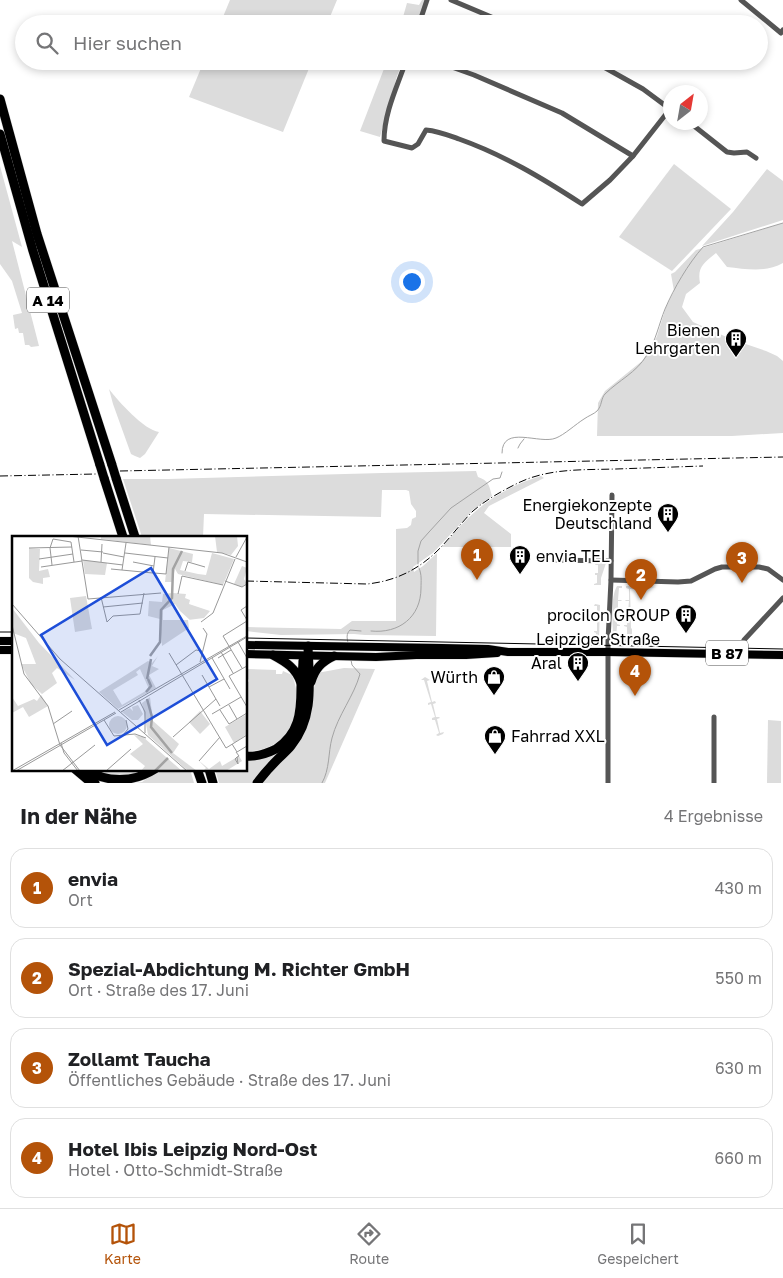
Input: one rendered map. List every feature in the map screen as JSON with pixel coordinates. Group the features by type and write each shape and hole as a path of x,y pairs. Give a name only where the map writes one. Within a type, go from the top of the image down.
{"highway":[{"name":"A 14","path":"0,99 37,234 135,536"},
{"name":"A 14","path":"0,134 33,251 123,536"},
{"path":"248,756 266,754 280,746 291,735 300,717 305,685 306,646"},
{"path":"257,783 297,738 303,728 308,712 305,685 294,668 273,655"},
{"path":"305,685 318,667 334,656"},
{"path":"76,770 88,780 95,783"},
{"path":"86,770 100,778 124,782 135,780 154,770"},
{"path":"198,770 202,783"},
{"path":"209,770 213,783"}],"main road":[{"name":"Leipziger Straße","path":"248,645 488,649 504,652"},
{"name":"Leipziger Straße","path":"334,656 376,657 416,654 492,654 504,652 783,654"},
{"name":"B 87","path":"248,654 334,656"}],"street":[{"path":"422,15 427,0"},
{"path":"451,0 487,15"},
{"path":"741,0 760,15"},
{"path":"768,22 782,33"},
{"path":"403,70 384,128 384,141 412,148 418,144 426,130 434,130 471,143 526,169 582,204 610,180 633,156 663,118"},
{"path":"460,70 562,113 633,156"},
{"path":"609,70 642,89 663,104"},
{"path":"699,130 727,152 734,154 747,152 756,158"},
{"path":"608,783 608,631 611,580 612,494"},
{"path":"554,560 611,561"},
{"path":"611,580 691,581 714,568 731,567 768,569 783,580"},
{"path":"744,640 783,598"},
{"path":"714,717 714,783"}],"shaded area":[{"path":"230,0 337,0 331,15 224,15"},
{"path":"422,0 426,0 420,15 404,15 407,3 419,5"},
{"path":"200,70 308,70 283,132 189,97"},
{"path":"384,70 399,70 380,137 360,131"},
{"path":"674,164 731,209 672,271 619,237"},
{"path":"0,166 22,247 12,241 39,346 31,347 25,345 23,333 19,333 18,328 15,329 13,315 22,313 12,281 0,264"},
{"path":"767,169 783,181 783,220 702,246 733,212"},
{"path":"783,223 783,263 763,269 727,267 716,253 702,266 699,278 700,283 686,294 682,307 693,322 731,339 766,351 783,361 783,433 732,436 597,436 598,403 605,391 642,361 657,336 666,307 674,291 671,274 696,250"},
{"path":"109,389 139,421 159,432 145,454 140,458 131,454"},
{"path":"476,471 478,477 488,484 490,489 492,496 473,510 434,552 413,567 414,572 437,553 436,636 281,635 248,631 248,627 341,629 352,621 396,621 396,529 407,528 411,525 412,519 416,517 416,511 411,504 409,491 382,490 381,517 204,514 203,536 142,536 123,479 168,479"},
{"path":"541,476 544,478 489,506 484,513 511,534 511,547 442,547 454,532 491,499 515,486"},
{"path":"597,562 606,563 601,578 601,585 594,585 597,583 597,575 595,573 598,573 598,565 595,565"},
{"path":"617,586 622,586 622,588 619,588 618,600 622,600 618,601 618,612 621,613 617,614 617,624 620,626 617,626 616,637 620,637 620,639 613,639 613,604"},
{"path":"626,586 657,587 630,589 632,642 621,642 622,638 627,637 627,627 624,625 627,625 628,614 625,613 628,612 629,601 625,601 629,600 629,589"},
{"path":"595,604 600,605 599,639 595,639 593,636 596,636 594,631 597,631 597,622 594,621 597,620 597,606 594,606"},
{"path":"344,668 375,669 325,783 260,783 309,717 317,673"},
{"path":"248,669 276,670 276,674 282,674 283,671 292,675 297,698 294,720 284,736 267,748 248,751 248,682"},
{"path":"425,677 430,680 427,681 432,702 435,701 436,703 433,704 436,717 440,718 437,719 440,733 444,732 438,736 436,735 439,733 435,720 432,720 435,717 431,704 428,705 431,702 424,680 421,680"},
{"path":"768,720 781,721 781,783 767,783"},
{"path":"277,754 253,783 219,783 215,770 248,770 248,761 260,760"},
{"path":"97,770 142,770 125,776 107,774"},
{"path":"160,770 190,770 194,783 136,783 142,782"}],"waterway":[{"path":"502,453 504,444 508,439 515,437 556,438 597,411 605,394 633,372 647,355 673,293 703,247 783,223"},
{"path":"518,448 524,439"},
{"path":"418,564 418,551 421,541 429,532 451,508 493,479 500,478 502,472"},
{"path":"371,631 391,630 407,622 413,615 420,598 421,573 419,568"},
{"path":"348,643 347,635 350,630 361,631"},
{"path":"322,783 325,778 335,730 360,674 352,665 351,660"}],"tram line":[{"path":"0,632 12,632"},
{"path":"248,638 783,649"}],"railway":[{"path":"120,471 783,457"},
{"path":"248,581 367,584 389,580 418,567 443,545 473,511 484,503 506,489 530,478 554,472 579,470 703,466"},
{"path":"0,476 96,474"}],"place":[{"name":"Bienen Lehrgarten","path":"736,358"},
{"name":"Energiekonzepte Deutschland","path":"668,533"},
{"name":"envia TEL","path":"520,575"},
{"name":"envia","path":"477,580"},
{"name":"Zollamt Taucha","path":"742,583"},
{"name":"Spezial-Abdichtung M. Richter GmbH","path":"641,600"},
{"name":"procilon GROUP","path":"686,634"},
{"name":"Aral","path":"578,682"},
{"name":"Würth","path":"494,696"},
{"name":"Hotel Ibis Leipzig Nord-Ost","path":"635,696"},
{"name":"Fahrrad XXL","path":"495,755"}]}
